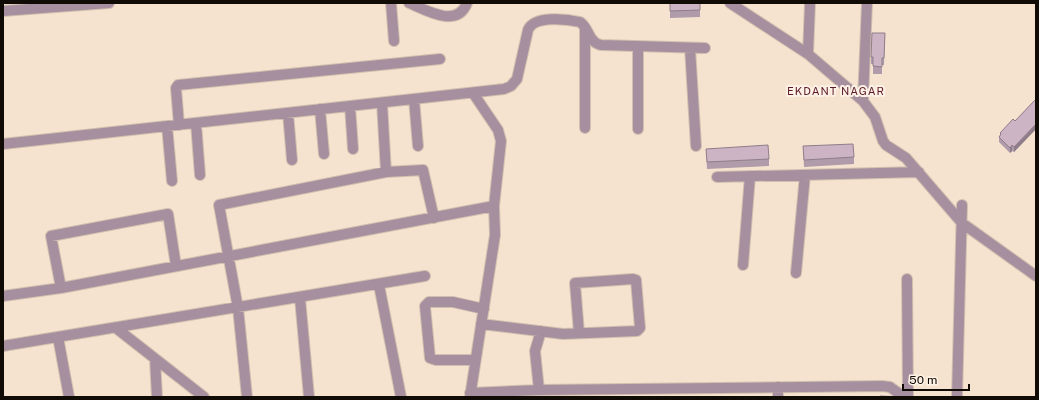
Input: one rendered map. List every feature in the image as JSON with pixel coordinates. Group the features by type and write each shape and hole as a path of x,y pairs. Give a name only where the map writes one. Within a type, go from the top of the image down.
{"street":[{"path":"3,11 30,6 109,3"},
{"path":"391,3 394,41"},
{"path":"409,3 446,17 458,14 467,3"},
{"path":"730,3 808,54 862,101 875,117 886,145 902,154 962,223 1036,276"},
{"path":"808,54 810,3"},
{"path":"862,101 867,3"},
{"path":"3,144 504,89 514,83 518,76 528,30 534,22 542,20 577,21 585,26 597,44 638,47 705,48"},
{"path":"585,26 585,128"},
{"path":"638,47 638,129"},
{"path":"690,48 696,146"},
{"path":"179,125 176,88 180,84 362,68 440,59"},
{"path":"473,93 500,135 501,146 494,206 495,235 470,395 539,390 827,392 886,386 895,389 904,397"},
{"path":"414,99 418,146"},
{"path":"382,103 386,172"},
{"path":"350,106 353,149"},
{"path":"320,110 324,154"},
{"path":"288,113 292,160"},
{"path":"196,123 200,175"},
{"path":"167,126 172,181"},
{"path":"248,397 238,308 219,205 386,172 423,170 434,218"},
{"path":"717,177 919,172"},
{"path":"796,273 805,175"},
{"path":"743,265 750,176"},
{"path":"957,397 962,205"},
{"path":"3,296 61,288 494,206"},
{"path":"61,288 51,236 168,214 176,266"},
{"path":"3,346 379,285 425,276"},
{"path":"907,279 908,397"},
{"path":"481,324 563,334 638,330 636,280 575,283 579,333"},
{"path":"379,285 401,397"},
{"path":"300,298 309,397"},
{"path":"476,360 436,360 430,358 425,306 429,302 448,301 484,308"},
{"path":"116,328 204,397"},
{"path":"539,390 535,351 541,331"},
{"path":"58,337 69,397"},
{"path":"156,359 157,397"}],"building":[{"path":"670,3 700,3 700,10 670,11"},
{"path":"872,33 885,33 884,58 882,58 882,67 873,66 873,57 871,57"},
{"path":"1036,99 1036,124 1014,147 1012,145 1010,148 999,137 1001,134 1000,133 1013,119 1015,121"},
{"path":"853,144 854,157 804,160 803,146"},
{"path":"768,145 769,159 707,162 706,149"},
{"path":"880,396 903,397 880,397"}],"district":[{"name":"EKDANT NAGAR","path":"836,91"}]}
